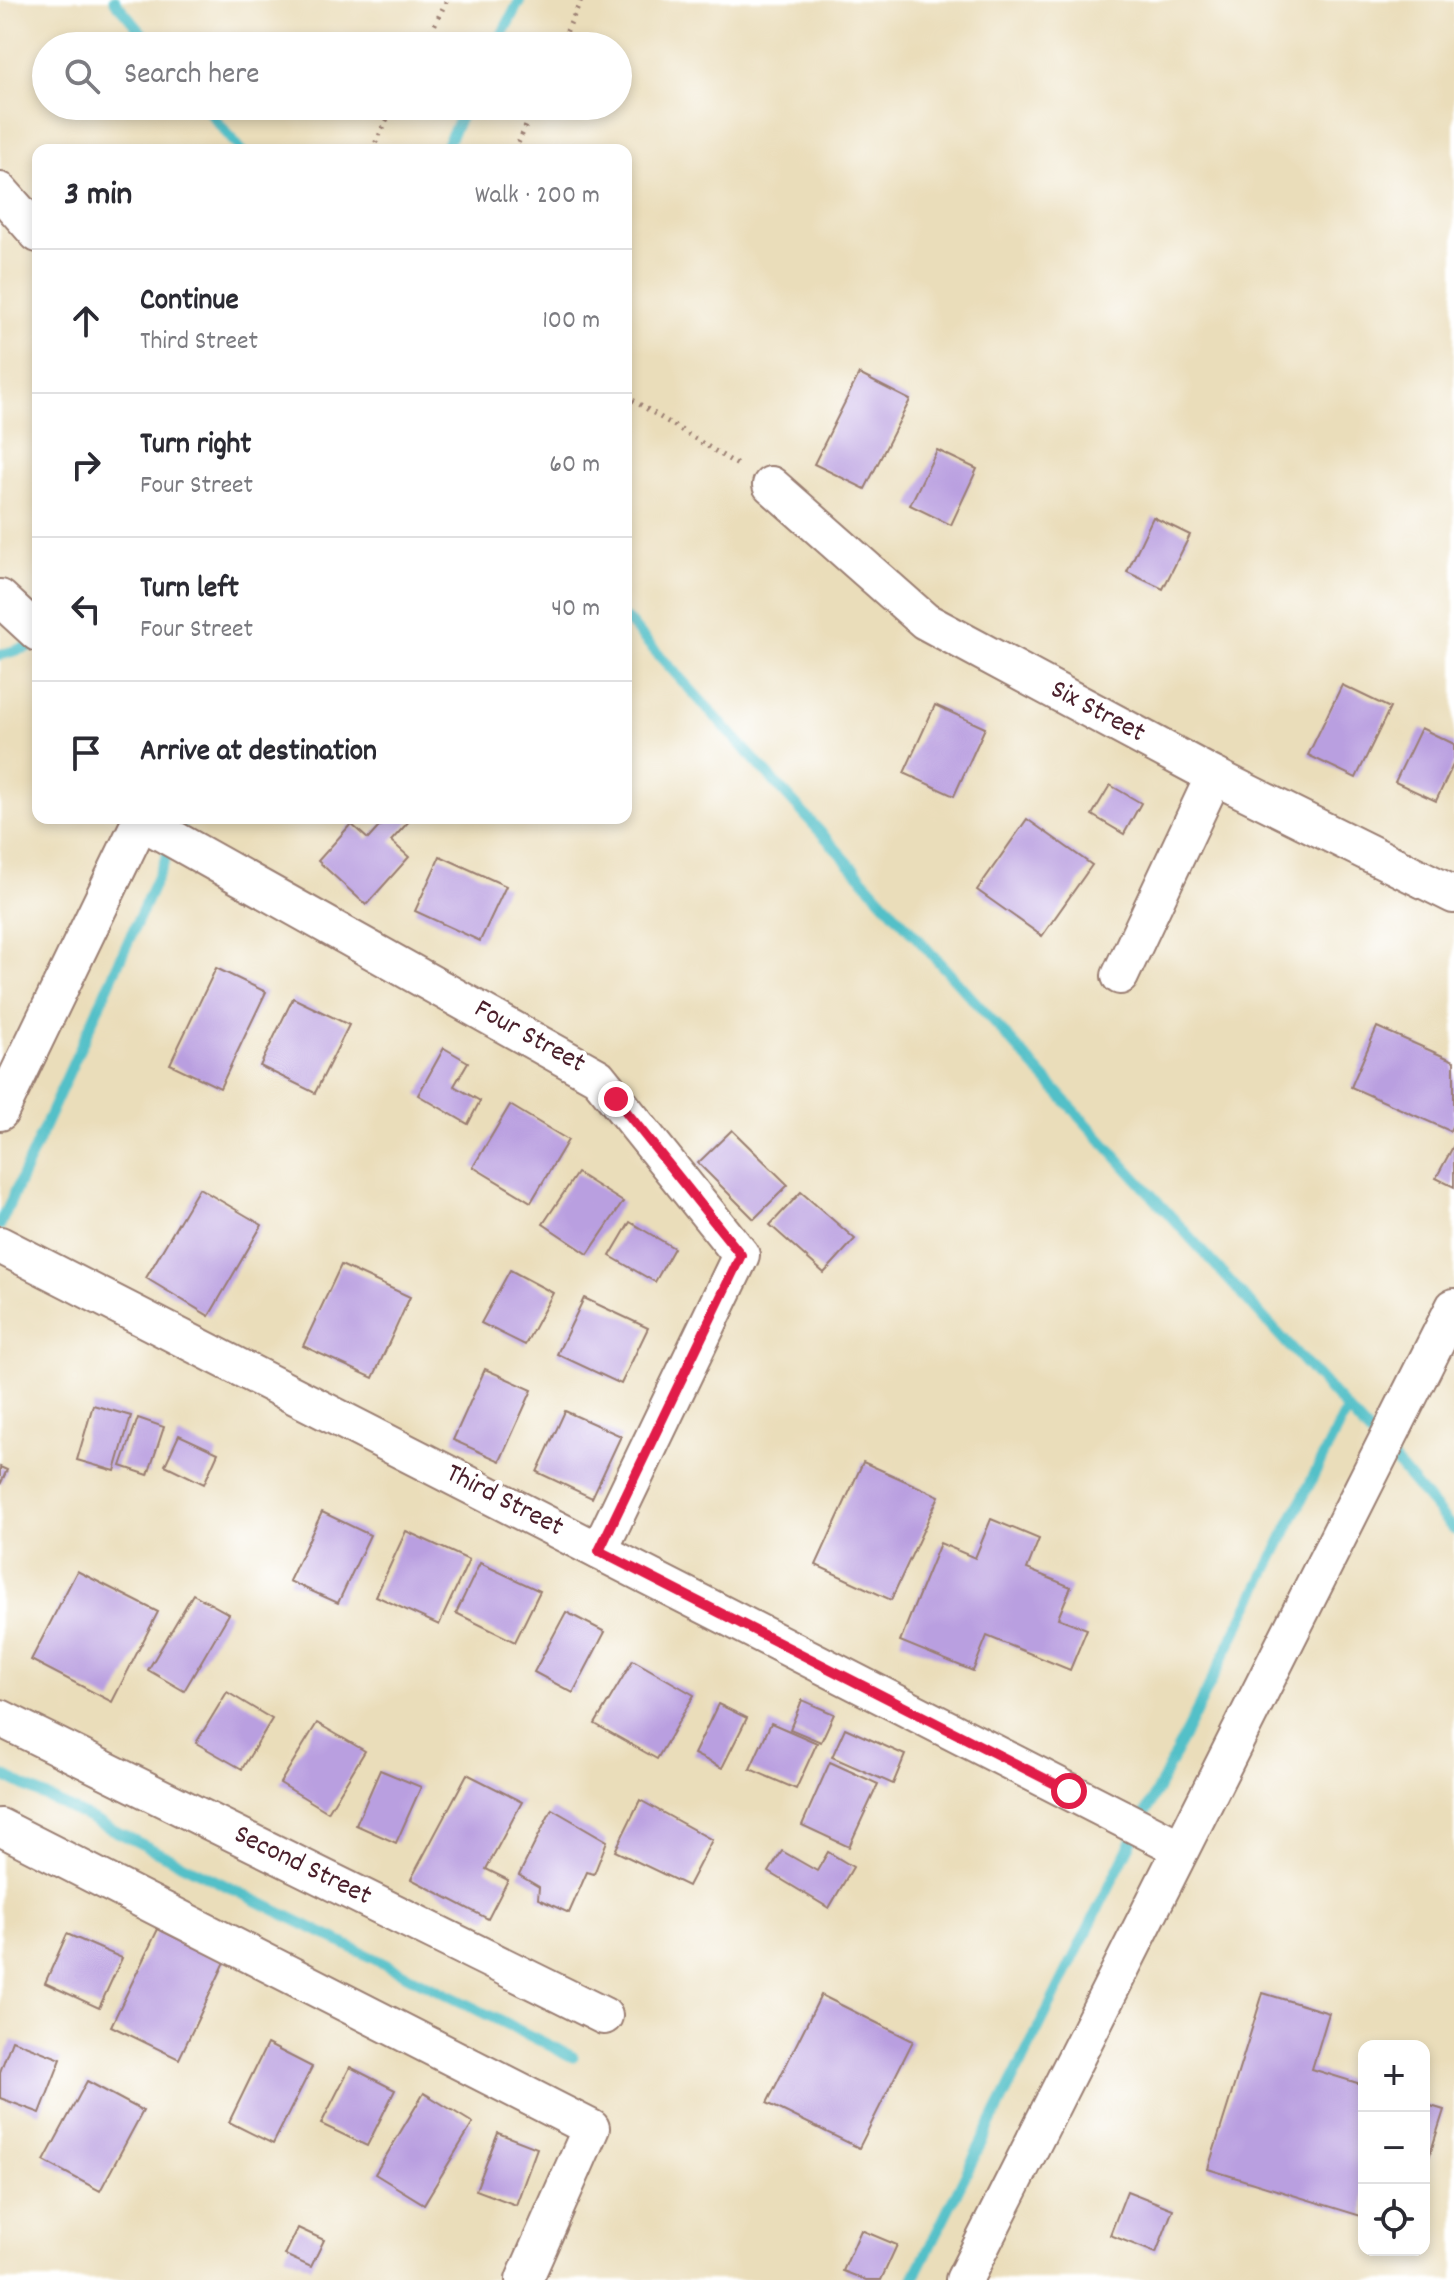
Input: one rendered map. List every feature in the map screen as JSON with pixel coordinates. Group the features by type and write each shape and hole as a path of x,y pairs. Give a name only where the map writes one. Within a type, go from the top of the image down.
{"street":[{"path":"0,191 32,227"},
{"name":"Six Street","path":"771,485 925,621 1214,776 1454,895"},
{"path":"0,598 32,627"},
{"path":"1120,976 1214,776"},
{"path":"0,1112 140,824"},
{"name":"Four Street","path":"149,824 598,1077 741,1255 599,1551"},
{"name":"Third Street","path":"0,1245 1180,1848"},
{"path":"964,2280 1454,1307"},
{"name":"Second Street","path":"0,1718 604,2016"},
{"path":"0,1827 591,2128 524,2280"}],"path":[{"path":"431,32 447,0"},
{"path":"566,32 581,0"},
{"path":"375,144 387,120"},
{"path":"519,144 529,120"},
{"path":"632,400 771,485"}],"building":[{"path":"859,374 910,400 865,489 814,464"},
{"path":"937,450 977,469 951,525 910,505"},
{"path":"1153,517 1190,535 1163,589 1127,572"},
{"path":"1342,685 1390,708 1356,778 1308,755"},
{"path":"935,705 985,728 954,796 904,773"},
{"path":"1421,728 1454,744 1454,763 1436,801 1395,782"},
{"path":"1110,785 1141,803 1124,834 1092,815"},
{"path":"1027,819 1092,865 1042,936 977,890"},
{"path":"351,824 368,839 382,824 407,824 391,841 409,857 366,905 318,861"},
{"path":"440,856 506,886 480,941 415,911"},
{"path":"216,968 266,992 220,1088 170,1064"},
{"path":"293,998 349,1025 315,1093 260,1066"},
{"path":"1377,1027 1454,1061 1454,1122 1450,1131 1351,1087"},
{"path":"444,1048 468,1062 454,1086 480,1101 468,1124 418,1095"},
{"path":"510,1105 568,1140 531,1202 473,1167"},
{"path":"732,1130 788,1185 754,1219 698,1163"},
{"path":"1454,1145 1454,1187 1436,1178"},
{"path":"577,1173 623,1202 588,1254 543,1224"},
{"path":"199,1188 262,1225 209,1316 146,1278"},
{"path":"801,1192 855,1239 824,1273 770,1225"},
{"path":"630,1222 674,1248 655,1282 610,1256"},
{"path":"341,1265 410,1297 373,1378 303,1346"},
{"path":"510,1270 553,1293 525,1345 481,1323"},
{"path":"584,1298 648,1328 621,1384 557,1354"},
{"path":"485,1369 532,1390 500,1461 453,1440"},
{"path":"93,1405 131,1416 115,1471 77,1460"},
{"path":"565,1411 621,1436 592,1498 537,1472"},
{"path":"138,1418 164,1427 148,1475 121,1466"},
{"path":"179,1435 218,1453 204,1484 165,1465"},
{"path":"863,1462 939,1496 891,1600 816,1565"},
{"path":"0,1467 7,1470 0,1485"},
{"path":"322,1512 370,1535 338,1603 289,1581"},
{"path":"991,1519 1039,1539 1027,1569 1071,1587 1058,1618 1087,1629 1070,1670 987,1636 973,1671 900,1641 940,1543 975,1558"},
{"path":"406,1531 469,1560 439,1625 376,1596"},
{"path":"480,1563 540,1591 515,1642 456,1613"},
{"path":"77,1571 158,1612 112,1702 31,1660"},
{"path":"193,1594 229,1614 184,1691 148,1670"},
{"path":"566,1612 605,1632 573,1693 534,1672"},
{"path":"633,1660 694,1695 657,1759 595,1724"},
{"path":"227,1692 272,1719 242,1769 196,1743"},
{"path":"802,1700 834,1714 821,1742 790,1729"},
{"path":"718,1704 747,1718 722,1768 694,1754"},
{"path":"317,1723 365,1751 328,1812 280,1783"},
{"path":"771,1723 817,1743 796,1789 750,1769"},
{"path":"845,1728 905,1755 893,1784 832,1757"},
{"path":"830,1762 878,1784 849,1847 802,1825"},
{"path":"380,1770 421,1787 396,1843 356,1825"},
{"path":"467,1774 522,1802 486,1869 508,1880 488,1919 411,1879"},
{"path":"640,1800 712,1840 688,1886 615,1851"},
{"path":"552,1809 607,1841 594,1874 587,1872 569,1913 538,1899 539,1887 519,1875"},
{"path":"782,1851 817,1871 828,1852 853,1867 829,1908 769,1872"},
{"path":"158,1929 225,1962 179,2059 111,2026"},
{"path":"67,1934 122,1958 99,2008 45,1983"},
{"path":"1263,1993 1329,2013 1312,2069 1358,2083 1358,2215 1208,2169"},
{"path":"821,1995 913,2041 859,2148 767,2103"},
{"path":"12,2040 61,2059 40,2113 0,2098 0,2072"},
{"path":"267,2044 312,2067 273,2144 229,2122"},
{"path":"350,2067 395,2090 367,2146 321,2124"},
{"path":"87,2081 143,2111 100,2191 44,2161"},
{"path":"424,2093 473,2123 424,2204 375,2174"},
{"path":"1430,2106 1444,2110 1430,2154"},
{"path":"498,2133 537,2148 516,2205 476,2190"},
{"path":"1127,2191 1173,2209 1156,2253 1110,2235"},
{"path":"298,2228 324,2240 311,2267 285,2255"},
{"path":"861,2230 897,2245 881,2280 866,2280 843,2271"}],"waterway":[{"path":"114,0 141,32"},
{"path":"503,32 520,0"},
{"path":"216,120 236,144"},
{"path":"447,144 459,120"},
{"path":"632,626 1454,1530"},
{"path":"0,655 32,646"},
{"path":"0,1225 181,824"},
{"path":"913,2280 1347,1409"},
{"path":"0,1774 573,2057"}],"route":[{"path":"616,1099 741,1255 599,1551 1069,1791"}]}
